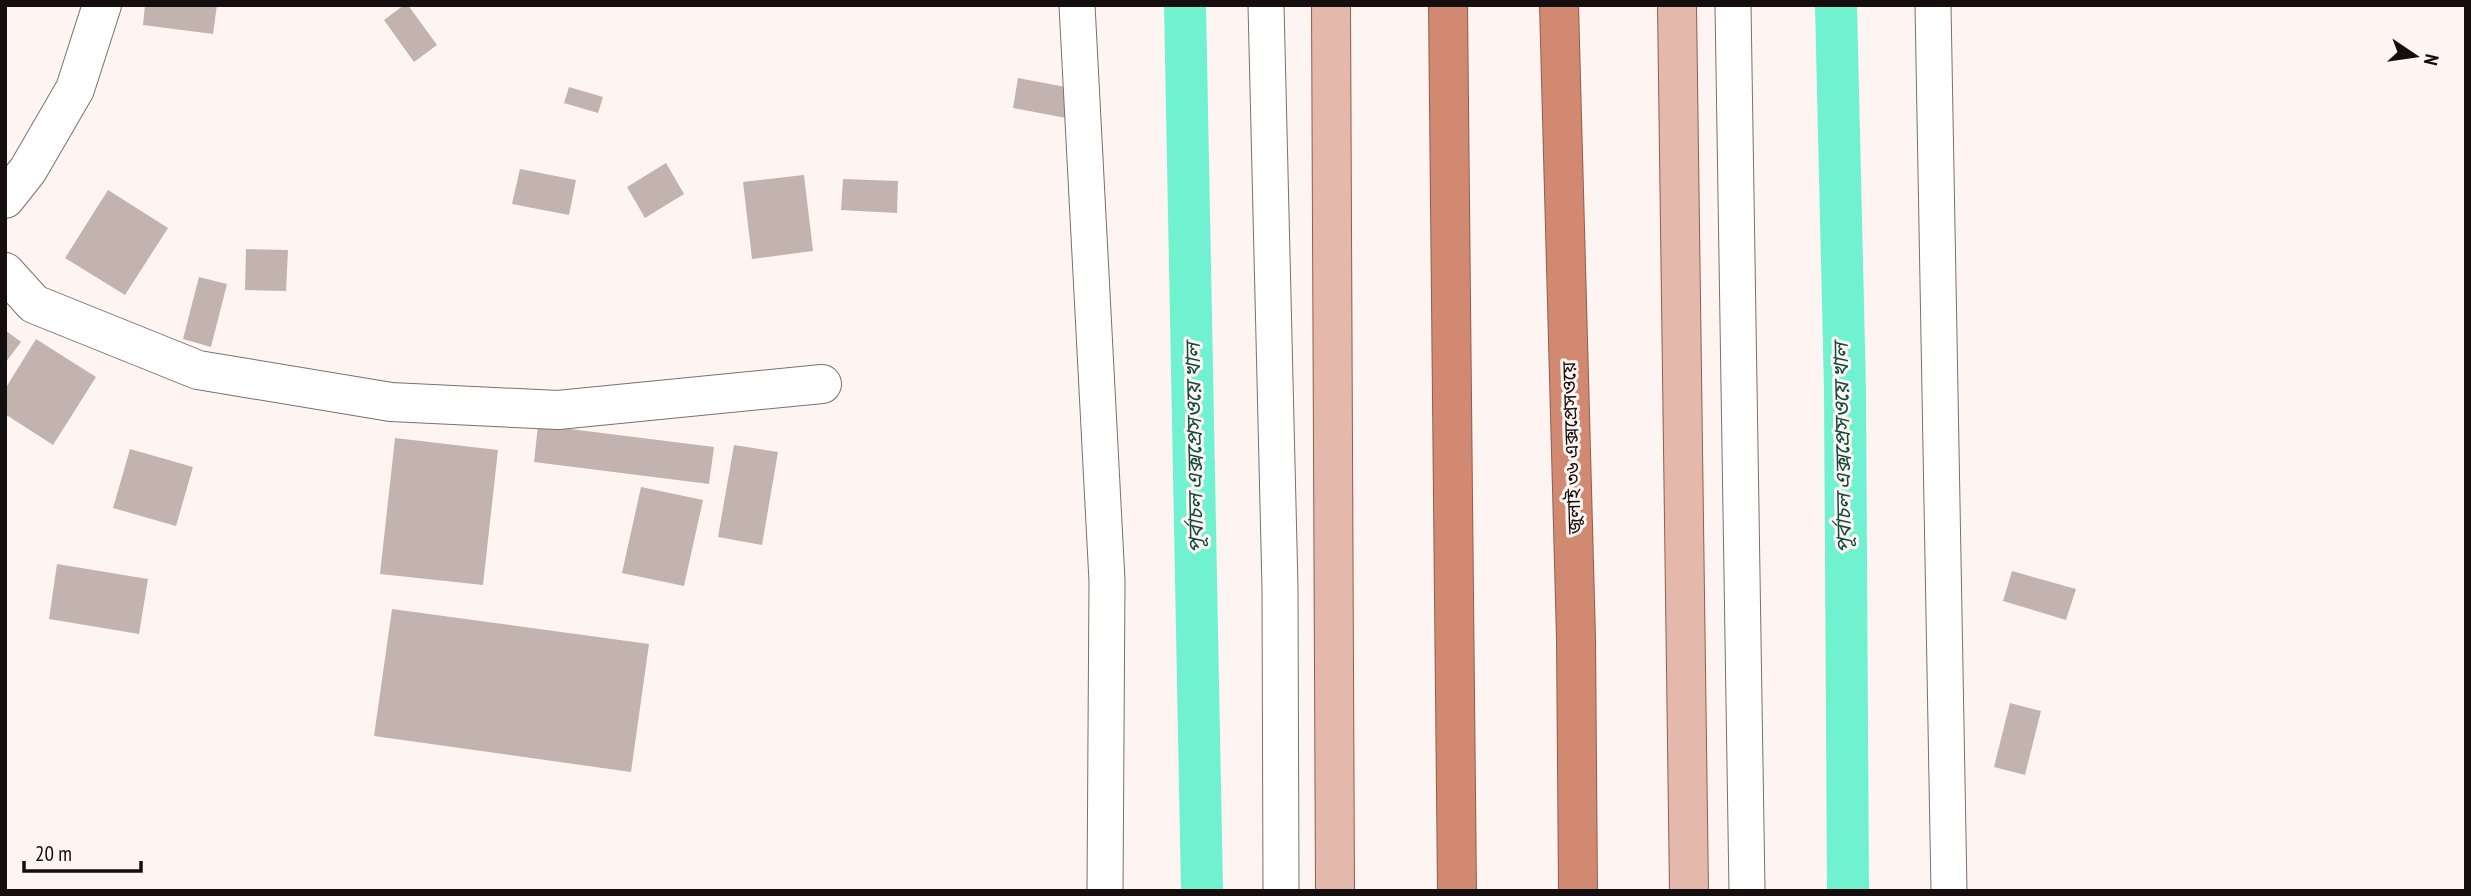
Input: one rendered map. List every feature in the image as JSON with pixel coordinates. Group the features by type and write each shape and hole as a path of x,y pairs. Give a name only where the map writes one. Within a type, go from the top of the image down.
{"highway":[{"path":"1448,5 1457,891"},
{"name":"জুলাই ৩৬ এক্সপ্রেসওয়ে","path":"1559,5 1576,638 1577,891"}],"main road":[{"path":"1331,5 1335,891"},
{"path":"1677,5 1689,891"}],"street":[{"path":"13,177 75,89 102,5"},
{"path":"1077,5 1107,581 1105,891"},
{"path":"1266,5 1279,575 1281,891"},
{"path":"1733,5 1747,891"},
{"path":"1933,5 1949,891"},
{"path":"5,272 34,304 198,370 391,402 558,410 822,384"}],"building":[{"path":"145,5 217,5 213,34 143,25"},
{"path":"404,5 408,5 437,45 414,62 384,20"},
{"path":"1018,78 1071,88 1066,118 1013,108"},
{"path":"569,87 603,97 598,113 564,103"},
{"path":"666,163 684,194 645,218 627,187"},
{"path":"520,169 576,180 569,215 512,204"},
{"path":"804,175 813,251 752,259 743,182"},
{"path":"843,179 898,181 897,213 841,210"},
{"path":"108,190 168,228 125,295 65,258"},
{"path":"246,249 288,250 286,291 245,290"},
{"path":"199,277 227,284 211,347 183,339"},
{"path":"5,330 21,342 5,363"},
{"path":"36,339 96,377 53,445 5,414 5,389"},
{"path":"538,425 714,447 709,484 534,462"},
{"path":"395,438 498,450 483,585 380,574"},
{"path":"734,445 778,452 762,545 718,537"},
{"path":"130,449 193,467 176,526 113,508"},
{"path":"641,487 703,500 684,586 622,573"},
{"path":"57,564 148,579 139,634 49,619"},
{"path":"2012,571 2076,589 2066,620 2003,601"},
{"path":"392,609 649,644 631,772 374,736"},
{"path":"2010,703 2041,711 2025,775 1994,767"}],"waterway":[{"name":"পূর্বাচল এক্সপ্রেসওয়ে খাল","path":"1185,5 1202,891"},
{"name":"পূর্বাচল এক্সপ্রেসওয়ে খাল","path":"1836,5 1845,390 1848,891"}]}
